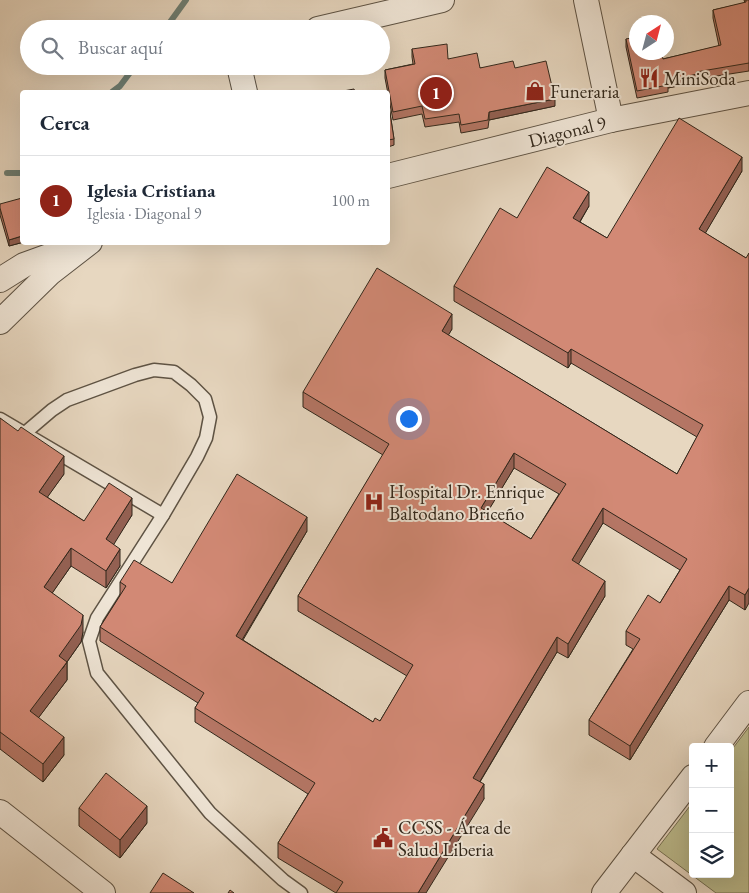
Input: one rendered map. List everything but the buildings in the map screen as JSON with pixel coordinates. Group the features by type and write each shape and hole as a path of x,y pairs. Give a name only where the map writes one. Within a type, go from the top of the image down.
{"street":[{"path":"356,20 442,0"},
{"path":"586,0 611,120"},
{"path":"241,75 244,90"},
{"name":"Diagonal 9","path":"390,175 611,120 749,93"},
{"path":"0,280 24,265 80,245"},
{"path":"0,322 50,273 84,245"},
{"path":"719,743 749,702"},
{"path":"604,893 689,782"},
{"path":"0,812 103,893"},
{"path":"634,855 684,893"}],"lane":[{"path":"25,433 67,400 154,370 174,372 191,384 205,399 210,417 206,438 197,457 163,515 97,618 89,641 97,673 210,813 301,893"},
{"path":"0,419 163,515"}],"green space":[{"path":"749,727 749,893 716,893 696,878 734,878 734,747"},
{"path":"689,807 689,873 657,849"}],"waterway":[{"path":"172,20 186,0"},
{"path":"115,90 128,75"},
{"path":"7,173 20,173"}],"place":[{"name":"MiniSoda","path":"649,78"},
{"name":"Funeraria","path":"535,91"},
{"name":"Iglesia Cristiana","path":"436,93"},
{"name":"Hospital Dr. Enrique Baltodano Briceño","path":"374,502"},
{"name":"CCSS - Área de Salud Liberia","path":"383,838"}]}
